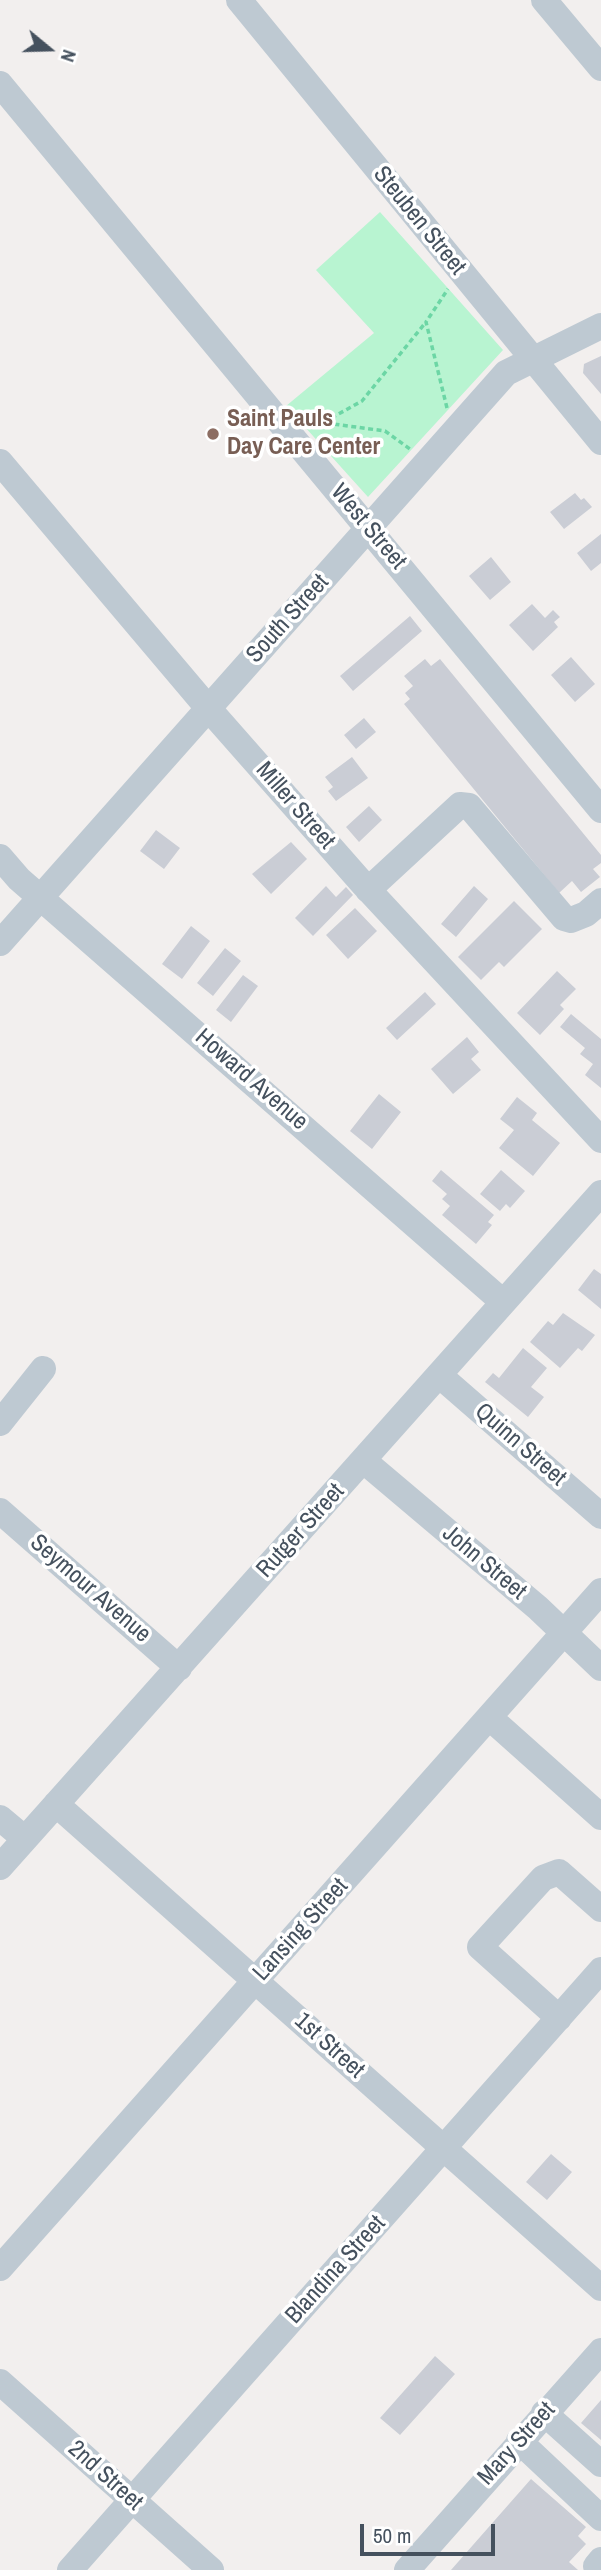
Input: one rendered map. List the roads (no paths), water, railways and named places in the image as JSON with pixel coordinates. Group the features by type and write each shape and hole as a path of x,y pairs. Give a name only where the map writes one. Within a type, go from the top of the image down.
{"street":[{"name":"Steuben Street","path":"239,0 601,442"},
{"path":"544,0 601,68"},
{"name":"West Street","path":"0,84 601,810"},
{"name":"South Street","path":"0,943 506,373 601,326"},
{"name":"Miller Street","path":"0,462 208,709 368,890 601,1140"},
{"path":"368,890 460,805 469,806 564,918 571,920 586,914 601,901"},
{"name":"Howard Avenue","path":"0,857 40,897 503,1302"},
{"name":"Rutger Street","path":"0,1867 601,1193"},
{"path":"0,1423 43,1369"},
{"name":"Quinn Street","path":"439,1374 601,1516"},
{"name":"John Street","path":"364,1461 601,1668"},
{"name":"Seymour Avenue","path":"0,1511 179,1668"},
{"name":"Lansing Street","path":"0,2268 601,1591"},
{"path":"490,1718 601,1817"},
{"name":"1st Street","path":"56,1804 601,2288"},
{"path":"0,1818 25,1839"},
{"path":"559,2018 480,1947 543,1878 559,1872 601,1909"},
{"name":"Blandina Street","path":"70,2570 601,1970"},
{"name":"Mary Street","path":"407,2570 601,2351"},
{"name":"2nd Street","path":"0,2382 211,2570"},
{"path":"544,2413 601,2464"},
{"path":"519,2441 601,2518"},
{"path":"600,2570 597,2566 601,2560"}],"place":[{"name":"Saint Pauls Day Care Center","path":"213,434"}]}
